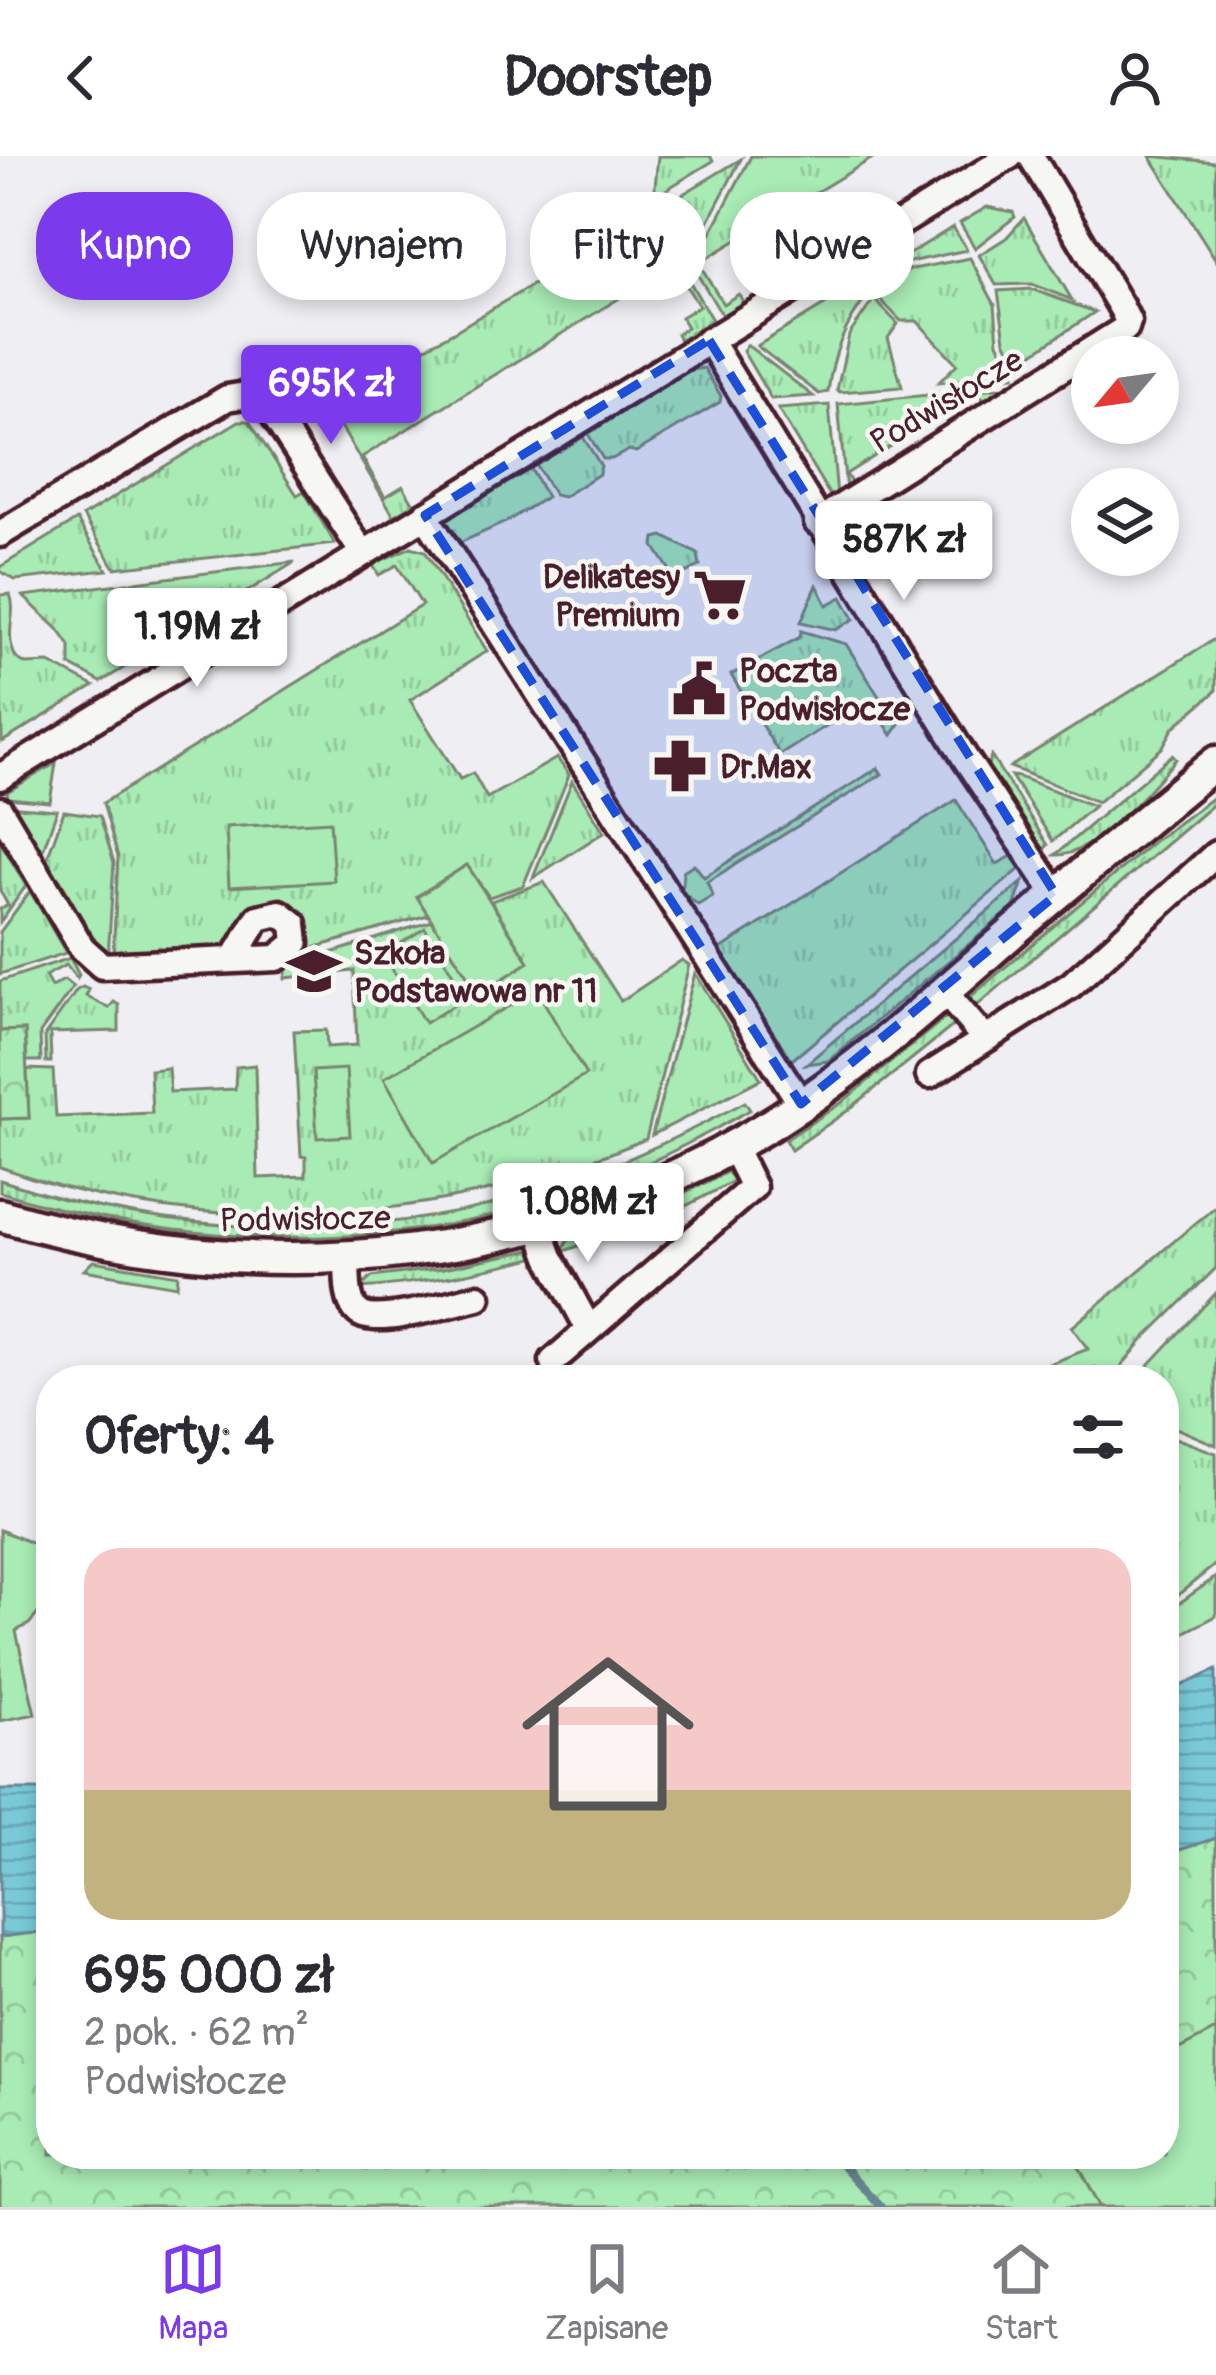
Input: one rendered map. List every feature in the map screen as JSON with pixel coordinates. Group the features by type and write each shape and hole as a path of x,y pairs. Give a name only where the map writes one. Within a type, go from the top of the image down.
{"street":[{"path":"0,777 1010,156"},
{"name":"Podwisłocze","path":"817,521 1126,328 1121,307 1031,156"},
{"path":"709,340 964,758 1056,895"},
{"path":"0,534 227,398 252,394 271,409 362,552"},
{"path":"425,515 801,1104"},
{"name":"Podwisłocze","path":"0,1215 144,1249 212,1257 347,1257 435,1247 538,1225 642,1188 732,1145 801,1104 944,991 1216,762"},
{"path":"0,810 82,948 101,966 236,957"},
{"path":"929,1075 1071,985 1216,854"},
{"path":"944,991 984,1038"},
{"path":"554,1361 753,1187 732,1145"},
{"path":"538,1225 550,1258 589,1329"},
{"path":"347,1257 354,1308 362,1316 382,1319 478,1297"}],"highlighted area":[{"path":"709,340 1056,895 801,1104 425,515"}],"green space":[{"path":"658,156 710,156 713,161 662,192 654,192"},
{"path":"751,156 876,156 816,192 732,192"},
{"path":"1150,156 1216,162 1216,260"},
{"path":"741,159 706,226 706,192 686,192"},
{"path":"730,196 730,244 706,259 706,242"},
{"path":"987,207 1013,212 1015,217 975,248 960,223"},
{"path":"1024,218 1072,300 1032,284 996,285 979,255 1006,238"},
{"path":"953,227 967,250 914,261 914,251"},
{"path":"970,258 995,305 998,342 1014,376 938,383 957,364 917,321 901,321 881,300 914,300 914,269"},
{"path":"706,275 723,304 730,300 744,304 723,317 706,289"},
{"path":"530,286 530,300 616,300 362,457 385,497 403,486 414,504 394,516 326,402"},
{"path":"1031,289 1095,312 1017,364 1005,340 998,291"},
{"path":"695,300 700,300 712,320 680,340 677,334 687,327 681,317 699,306"},
{"path":"833,300 865,300 841,341 828,392 819,394 757,346"},
{"path":"875,300 898,324 888,338 902,387 837,390 849,335"},
{"path":"747,345 813,396 771,399 743,351"},
{"path":"704,368 720,402 636,452 603,459 588,434 686,371"},
{"path":"1007,387 987,403 978,392 846,474 853,486 846,491 838,404"},
{"path":"829,405 837,496 832,499 778,409"},
{"path":"239,421 249,421 297,495 304,491 335,544 115,568 83,516"},
{"path":"583,437 601,466 599,474 563,497 554,495 536,465"},
{"path":"531,469 546,497 457,544 445,523 447,517"},
{"path":"77,520 107,570 15,580 0,571 0,567"},
{"path":"663,536 698,554 700,566 675,578 654,546 655,538"},
{"path":"411,547 425,551 487,651 410,700 460,779 473,773 487,798 557,758 569,775 523,886 489,897 467,865 417,896 428,915 296,953 291,913 230,949 113,958 118,857 103,803 422,605 397,565 379,575 372,564"},
{"path":"295,562 101,682 70,665 70,646 23,596"},
{"path":"817,585 827,605 842,597 854,619 836,630 801,622"},
{"path":"10,594 16,658 26,664 49,663 94,686 2,742 0,595"},
{"path":"801,631 846,644 885,706 909,711 892,735 869,699 780,755 731,675 800,637"},
{"path":"1216,638 1216,691 1174,727 1162,748 1098,802 1010,767"},
{"path":"1172,755 1176,759 1104,833 1070,853 1055,855"},
{"path":"991,756 1048,845 1042,851 1031,842 990,778"},
{"path":"56,763 50,802 8,798 7,792"},
{"path":"878,768 882,774 707,882 713,896 698,905 682,892 683,871 694,864 704,877"},
{"path":"1011,776 1019,777 1094,806 1053,841"},
{"path":"572,781 604,832 533,878"},
{"path":"1216,795 1216,802 972,1010 970,997 1154,841"},
{"path":"956,800 997,864 1012,856 1020,869 792,1060 719,950"},
{"path":"6,806 57,810 39,861"},
{"path":"64,811 100,816 114,863 108,956 60,880 44,867"},
{"path":"330,821 334,881 229,887 226,827"},
{"path":"0,841 26,886 0,922 0,909 8,905 0,891"},
{"path":"467,865 529,962 479,994 417,897"},
{"path":"544,882 621,1001 682,960 689,965 646,1139 569,1168 489,1190 408,1205 325,1213 242,1214 160,1207 79,1191 0,1167 0,1119 29,1118 27,1069 53,1070 56,1117 152,1113 150,1070 168,1068 170,1092 235,1089 236,1067 255,1065 258,1178 306,1176 294,1031 326,1030 327,1047 357,1045 354,971 285,978 287,967 432,921 479,994 529,962 491,901"},
{"path":"1023,882 1014,907 828,1061 806,1064"},
{"path":"30,891 66,953 0,974 0,932"},
{"path":"425,928 467,997 425,1023 383,954"},
{"path":"70,958 77,979 66,965 45,976 51,987 64,980 73,987 40,1033 41,1061 27,1061 25,1030 0,1031 0,981"},
{"path":"695,973 761,1079 652,1135"},
{"path":"83,987 89,990 86,996 109,1008 114,1002 119,1005 119,1031 50,1033 51,1062 46,1062 45,1035"},
{"path":"537,990 586,1075 433,1163 384,1078"},
{"path":"946,1017 959,1021 791,1150 785,1140 841,1103"},
{"path":"25,1030 29,1118 0,1119 0,1031"},
{"path":"346,1069 350,1136 317,1138 313,1071"},
{"path":"745,1102 750,1110 675,1150 553,1200 396,1232 235,1236 77,1213 0,1192 0,1180 140,1215 212,1224 284,1228 429,1217 500,1203 592,1174"},
{"path":"731,1170 743,1176 680,1209 562,1252 569,1238"},
{"path":"1216,1206 1216,1268 1122,1365 1046,1365 1088,1349 1072,1327"},
{"path":"536,1249 541,1256 496,1267 360,1288 372,1277"},
{"path":"93,1261 178,1275 177,1286 84,1270"},
{"path":"1216,1293 1216,1445 1179,1429 1179,1365 1149,1365"},
{"path":"1179,1439 1216,1453 1216,1564 1179,1594"},
{"path":"0,1530 36,1545 36,1616 16,1631 35,1714 0,1721"},
{"path":"1216,1577 1216,1616 1179,1635 1179,1603"},
{"path":"1216,1838 1216,2030 1179,2049 1179,1850"},
{"path":"36,1932 36,2169 1080,2169 1101,2207 0,2207 0,1937"},
{"path":"1216,2030 1216,2207 1101,2207 1080,2169 1179,2169 1179,2049"}],"water":[{"path":"1216,1670 1216,1838 1179,1850 1179,1687"},
{"path":"0,1790 36,1790 36,1933 0,1937"}],"waterway":[{"path":"846,2169 881,2207"}],"place":[{"name":"Delikatesy Premium","path":"720,595"},
{"name":"Poczta Podwisłocze","path":"699,689"},
{"name":"Dr.Max","path":"680,766"},
{"name":"Szkoła Podstawowa nr 11","path":"314,971"}]}
